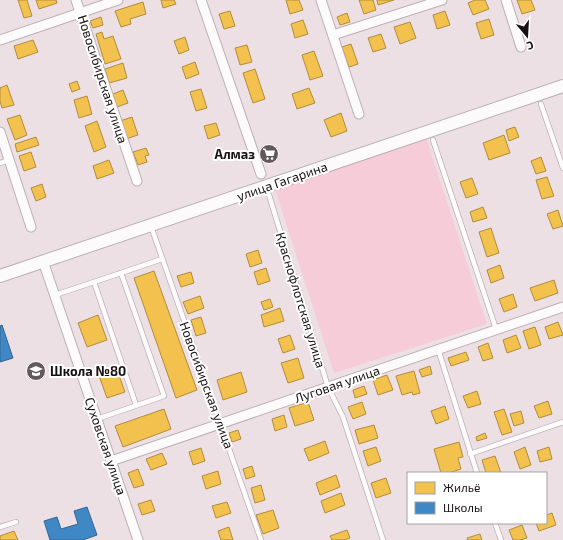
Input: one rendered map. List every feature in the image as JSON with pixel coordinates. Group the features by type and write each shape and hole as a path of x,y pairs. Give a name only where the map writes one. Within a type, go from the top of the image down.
{"street":[{"name":"Новосибирская улица","path":"76,0 137,181"},
{"path":"0,40 81,14 118,0"},
{"path":"201,0 261,174"},
{"path":"321,0 359,114"},
{"path":"333,35 442,0"},
{"path":"506,0 521,47"},
{"name":"улица Гагарина","path":"0,275 563,86"},
{"path":"0,132 31,227"},
{"name":"Суховская улица","path":"43,261 138,540"},
{"name":"Луговая улица","path":"111,461 563,307"}],"lane":[{"path":"541,104 563,168"},
{"path":"433,140 496,329"},
{"path":"0,163 9,160"},
{"name":"Краснофлотская улица","path":"269,195 328,387 343,417 383,540"},
{"name":"Новосибирская улица","path":"152,229 261,540"},
{"path":"55,295 162,259"},
{"path":"97,419 164,396 121,273"},
{"path":"94,282 136,405"},
{"path":"438,349 477,472"},
{"path":"470,454 563,422"},
{"path":"0,527 16,522"},
{"path":"495,524 501,540"}],"shaded area":[{"path":"426,137 487,324 334,373 274,186"}],"building: Жильё":[{"path":"18,0 27,0 32,16 24,18"},
{"path":"36,0 56,0 57,3 39,9"},
{"path":"161,0 174,0 176,4 163,8"},
{"path":"286,0 299,0 303,10 290,14"},
{"path":"359,0 373,0 376,10 364,14"},
{"path":"377,0 394,0 378,5"},
{"path":"475,0 485,0 489,9 473,15 468,3"},
{"path":"517,0 531,0 535,10 522,14"},
{"path":"143,2 146,14 130,19 131,24 121,27 115,11"},
{"path":"230,11 235,26 224,29 219,14"},
{"path":"445,11 450,25 437,29 433,15"},
{"path":"347,13 350,22 340,25 337,17"},
{"path":"101,17 103,25 93,28 90,21"},
{"path":"489,19 494,35 481,39 476,23"},
{"path":"303,20 308,34 295,38 291,24"},
{"path":"410,22 416,38 400,44 394,27"},
{"path":"102,32 104,39 113,36 121,59 105,64 96,34"},
{"path":"381,34 386,48 373,52 368,38"},
{"path":"185,37 189,50 179,54 174,41"},
{"path":"33,40 38,52 18,59 14,46"},
{"path":"351,44 358,64 349,67 342,47"},
{"path":"247,45 252,62 240,65 235,48"},
{"path":"314,51 323,76 310,80 302,55"},
{"path":"195,62 199,74 186,79 182,67"},
{"path":"123,63 127,78 109,83 105,69"},
{"path":"255,69 265,99 253,103 243,73"},
{"path":"77,81 80,89 72,92 69,84"},
{"path":"7,85 14,105 2,108 0,101 0,88"},
{"path":"309,88 315,103 297,109 292,94"},
{"path":"201,89 207,108 196,111 190,92"},
{"path":"123,90 128,103 117,107 113,94"},
{"path":"87,96 92,114 79,118 74,100"},
{"path":"341,113 347,131 331,137 324,120"},
{"path":"20,115 27,135 15,140 7,119"},
{"path":"132,117 138,135 126,139 120,121"},
{"path":"97,121 106,147 94,152 85,126"},
{"path":"216,123 220,135 208,139 204,126"},
{"path":"515,127 519,137 509,141 506,130"},
{"path":"504,135 510,153 489,160 483,143"},
{"path":"36,137 39,145 17,152 15,144"},
{"path":"146,148 149,155 145,156 147,162 138,165 133,152"},
{"path":"31,152 36,167 24,171 19,156"},
{"path":"541,157 546,171 536,174 531,161"},
{"path":"109,160 114,173 97,179 93,166"},
{"path":"547,177 554,196 542,199 536,180"},
{"path":"472,178 478,194 466,198 460,182"},
{"path":"42,184 46,197 36,201 31,188"},
{"path":"483,207 487,218 473,222 470,212"},
{"path":"558,210 563,226 553,229 547,214"},
{"path":"491,228 499,253 487,257 479,232"},
{"path":"258,250 262,263 250,267 246,254"},
{"path":"500,265 504,278 491,283 487,270"},
{"path":"266,268 270,281 258,285 254,272"},
{"path":"154,271 197,390 176,398 134,278"},
{"path":"191,272 194,283 181,287 177,276"},
{"path":"554,280 558,293 535,301 530,288"},
{"path":"513,294 517,307 504,312 499,299"},
{"path":"200,296 204,308 188,314 183,302"},
{"path":"270,299 273,307 264,310 261,302"},
{"path":"280,308 284,321 264,327 261,315"},
{"path":"98,315 107,340 87,347 78,323"},
{"path":"201,317 206,333 196,336 191,320"},
{"path":"558,322 563,335 549,339 545,327"},
{"path":"535,327 541,345 529,349 523,331"},
{"path":"290,335 295,349 283,353 278,339"},
{"path":"516,335 521,348 507,353 503,340"},
{"path":"488,343 493,358 483,361 478,347"},
{"path":"466,352 469,360 451,366 448,358"},
{"path":"298,358 304,378 288,383 281,363"},
{"path":"430,366 432,374 422,377 419,370"},
{"path":"116,367 125,392 107,398 98,373"},
{"path":"414,371 420,393 413,395 412,392 402,395 396,376"},
{"path":"241,372 247,392 223,400 217,380"},
{"path":"387,375 393,390 378,395 373,380"},
{"path":"364,386 367,394 355,398 353,390"},
{"path":"477,391 481,404 468,408 463,396"},
{"path":"548,401 552,414 539,418 534,406"},
{"path":"308,402 314,420 295,426 289,408"},
{"path":"362,402 366,414 353,419 348,407"},
{"path":"445,406 449,419 436,424 431,411"},
{"path":"164,409 171,429 123,447 115,426"},
{"path":"504,409 512,432 502,435 494,412"},
{"path":"521,411 524,423 514,426 510,414"},
{"path":"284,415 287,427 275,431 272,419"},
{"path":"374,425 378,438 359,444 355,430"},
{"path":"238,430 241,439 232,442 229,433"},
{"path":"485,433 487,438 477,441 476,437"},
{"path":"325,441 329,453 309,461 304,449"},
{"path":"459,442 463,457 458,458 461,469 452,472 441,472 434,449"},
{"path":"376,447 381,461 368,466 363,451"},
{"path":"525,447 531,465 520,469 514,452"},
{"path":"549,447 552,459 540,462 537,451"},
{"path":"201,448 205,461 193,465 189,452"},
{"path":"162,453 167,464 151,470 146,459"},
{"path":"495,456 501,472 486,472 482,460"},
{"path":"252,466 255,476 246,479 243,469"},
{"path":"138,469 144,485 134,488 128,473"},
{"path":"218,471 221,484 206,489 202,476"},
{"path":"336,475 340,487 320,495 316,483"},
{"path":"386,478 391,493 376,498 371,483"},
{"path":"261,485 265,500 255,503 251,488"},
{"path":"341,493 345,505 325,513 321,501"},
{"path":"151,500 155,511 142,515 138,504"},
{"path":"227,502 231,513 216,518 212,506"},
{"path":"273,510 279,528 263,534 256,515"},
{"path":"552,513 556,525 539,531 536,524 547,524 547,515"},
{"path":"522,525 527,538 513,540 509,530"},
{"path":"229,527 233,540 221,540 218,531"},
{"path":"347,530 350,538 345,540 332,540 330,536"},
{"path":"14,531 18,540 0,540 0,536"},
{"path":"480,534 482,540 468,540 467,538"}],"building: Школы":[{"path":"2,325 13,358 0,362 0,326"},
{"path":"87,507 97,535 83,540 50,540 44,521 57,517 61,529 78,524 74,511"}],"place":[{"name":"Алмаз","path":"269,154"},
{"name":"Школа №80","path":"36,371"}]}
